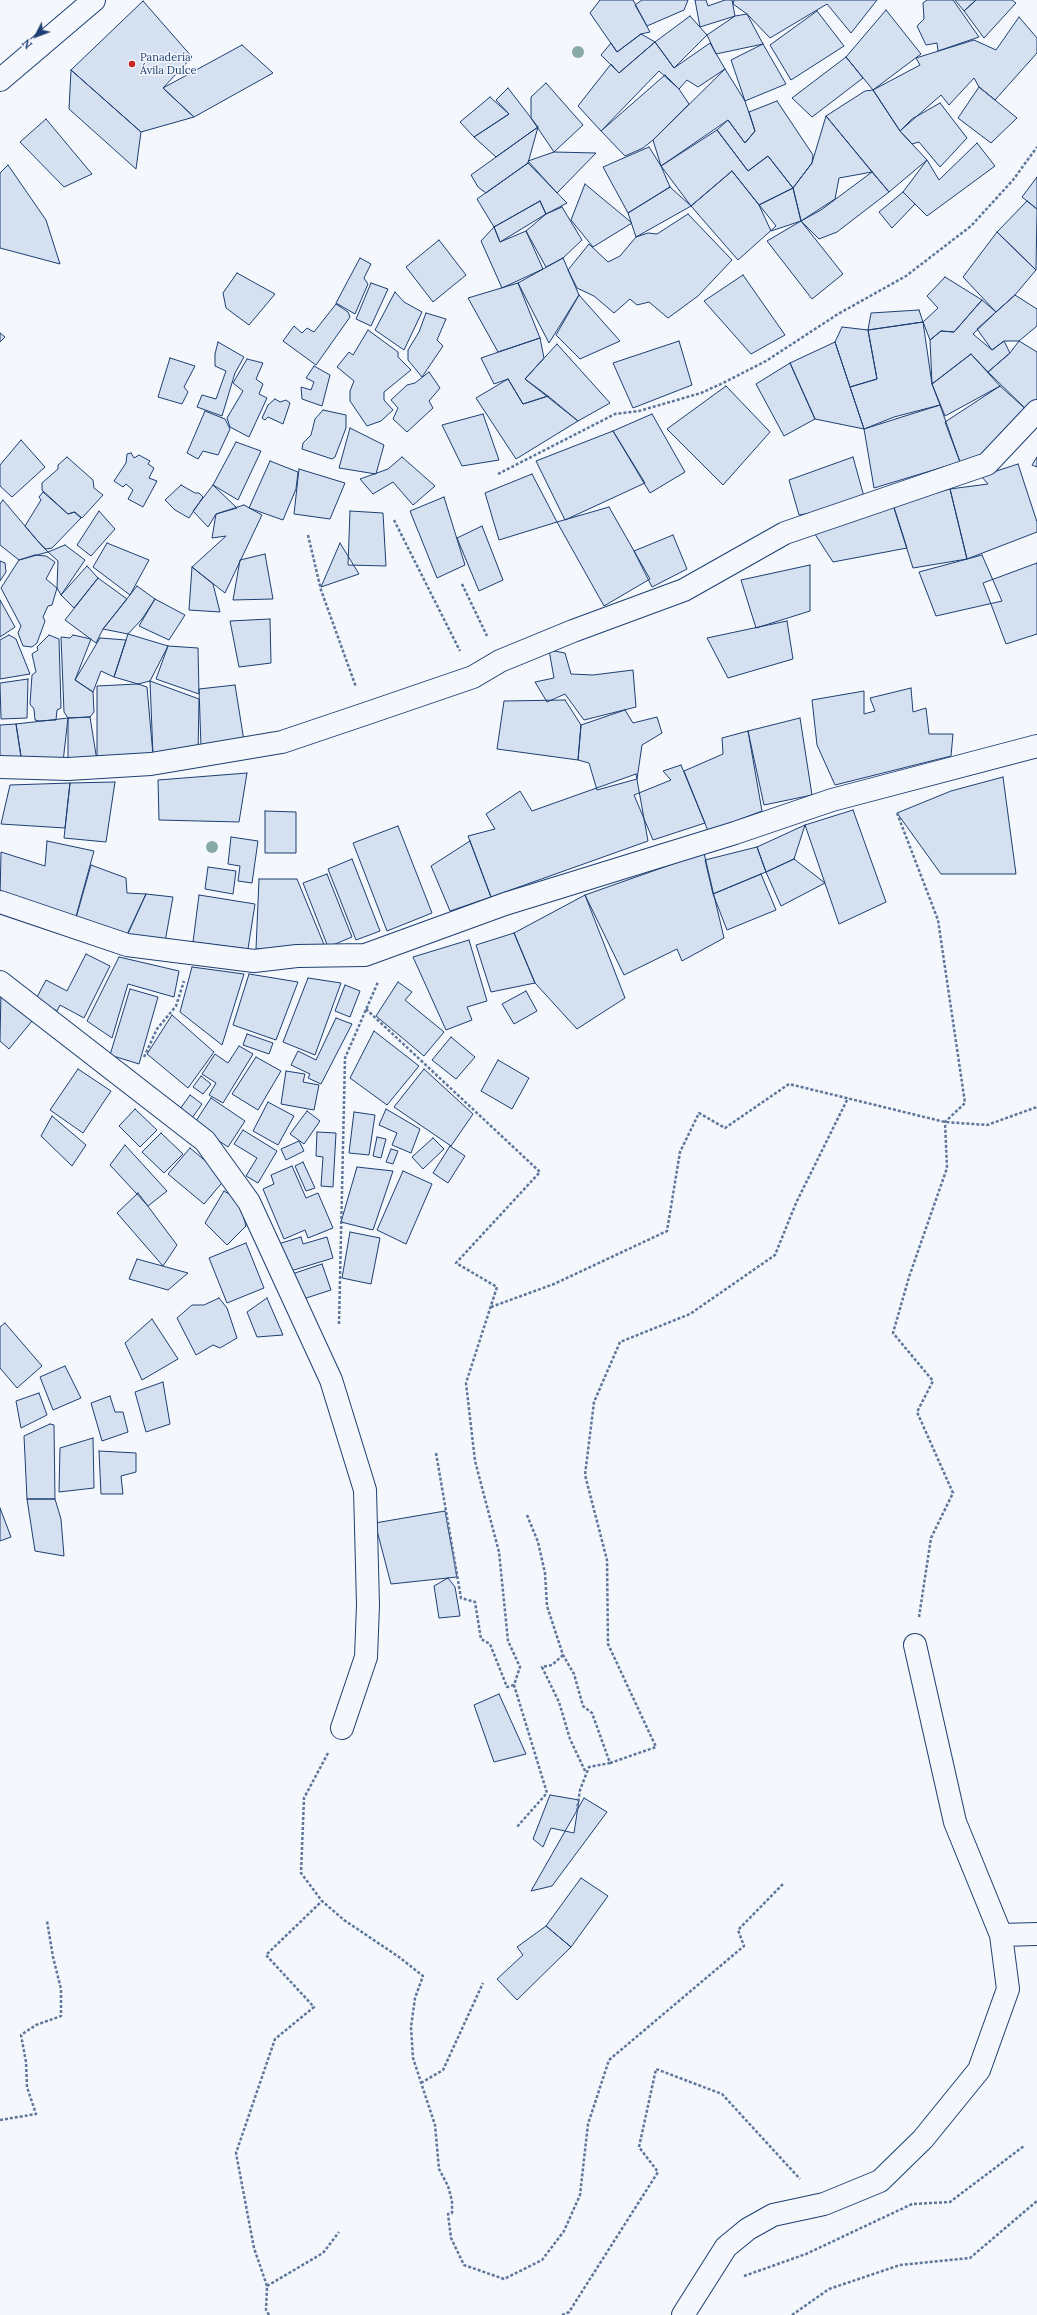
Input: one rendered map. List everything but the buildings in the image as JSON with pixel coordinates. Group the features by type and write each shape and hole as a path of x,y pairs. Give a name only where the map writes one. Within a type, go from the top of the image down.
{"street":[{"path":"0,80 94,0"},
{"path":"0,768 68,769 151,764 282,742 365,714 473,676 500,661 573,631 684,590 785,533 987,464 1037,411"},
{"path":"0,902 127,945 254,961 296,956 365,955 505,904 734,833 832,800 1037,746"},
{"path":"0,982 205,1141 249,1202 331,1380 365,1490 368,1605 366,1657 342,1728"},
{"path":"683,2315 726,2247 748,2229 773,2215 824,2204 880,2181 923,2139 979,2070 1008,1989 1001,1935 955,1822 915,1645"},
{"path":"1001,1935 1037,1934"}],"path":[{"path":"498,474 615,414 639,411 701,393 725,382 766,360 838,314 906,276 971,226 1013,180 1037,146"},
{"path":"394,520 473,676"},
{"path":"308,535 321,590 365,714"},
{"path":"462,584 500,661"},
{"path":"886,785 938,920 965,1103 945,1122 947,1168 909,1277 893,1333 933,1381 917,1412 953,1493 931,1538 915,1645"},
{"path":"338,1326 345,1058 395,943"},
{"path":"134,1087 143,1059 157,1029 176,1006 193,954"},
{"path":"366,1009 540,1172 456,1263 497,1287 466,1383 475,1461 499,1552 508,1641 520,1667 514,1685 533,1740 547,1793 516,1828"},
{"path":"490,1308 554,1284 667,1231 680,1152 699,1113 725,1128 789,1084 945,1122 987,1125 1037,1107"},
{"path":"577,1810 580,1790 589,1767 610,1763 656,1747 608,1644 607,1560 585,1475 594,1402 620,1342 690,1314 775,1254 796,1203 848,1098"},
{"path":"436,1453 461,1598 475,1602 481,1639 490,1644 507,1688 514,1685"},
{"path":"527,1515 538,1542 545,1573 547,1606 563,1655 574,1674 583,1706 592,1713 610,1763"},
{"path":"563,1655 552,1665 542,1667 559,1702 570,1739 587,1774"},
{"path":"342,1728 304,1798 301,1873 322,1901 344,1920 400,1957 423,1976 415,1998 411,2027 413,2058 435,2125 439,2169 448,2186 452,2201 452,2213 448,2214 452,2238 464,2265 504,2279 542,2260 564,2230 580,2195 588,2124 609,2060 744,1946 738,1930 783,1884"},
{"path":"270,2315 266,2310 267,2286 253,2242 236,2152 275,2039 314,2007 266,1955 322,1901"},
{"path":"0,2120 36,2114 27,2087 26,2062 21,2035 36,2024 61,2016 61,1989 53,1957 47,1921"},
{"path":"421,2083 443,2070 483,1983"},
{"path":"562,2315 569,2312 658,2172 639,2146 656,2069 722,2094 824,2204"},
{"path":"740,2278 806,2254 912,2204 950,2202 1024,2146"},
{"path":"792,2315 829,2289 900,2264 970,2258 1037,2201"},
{"path":"267,2286 323,2253 339,2232"}],"place":[{"name":"Panadería Ávila Dulce","path":"132,64"}]}
